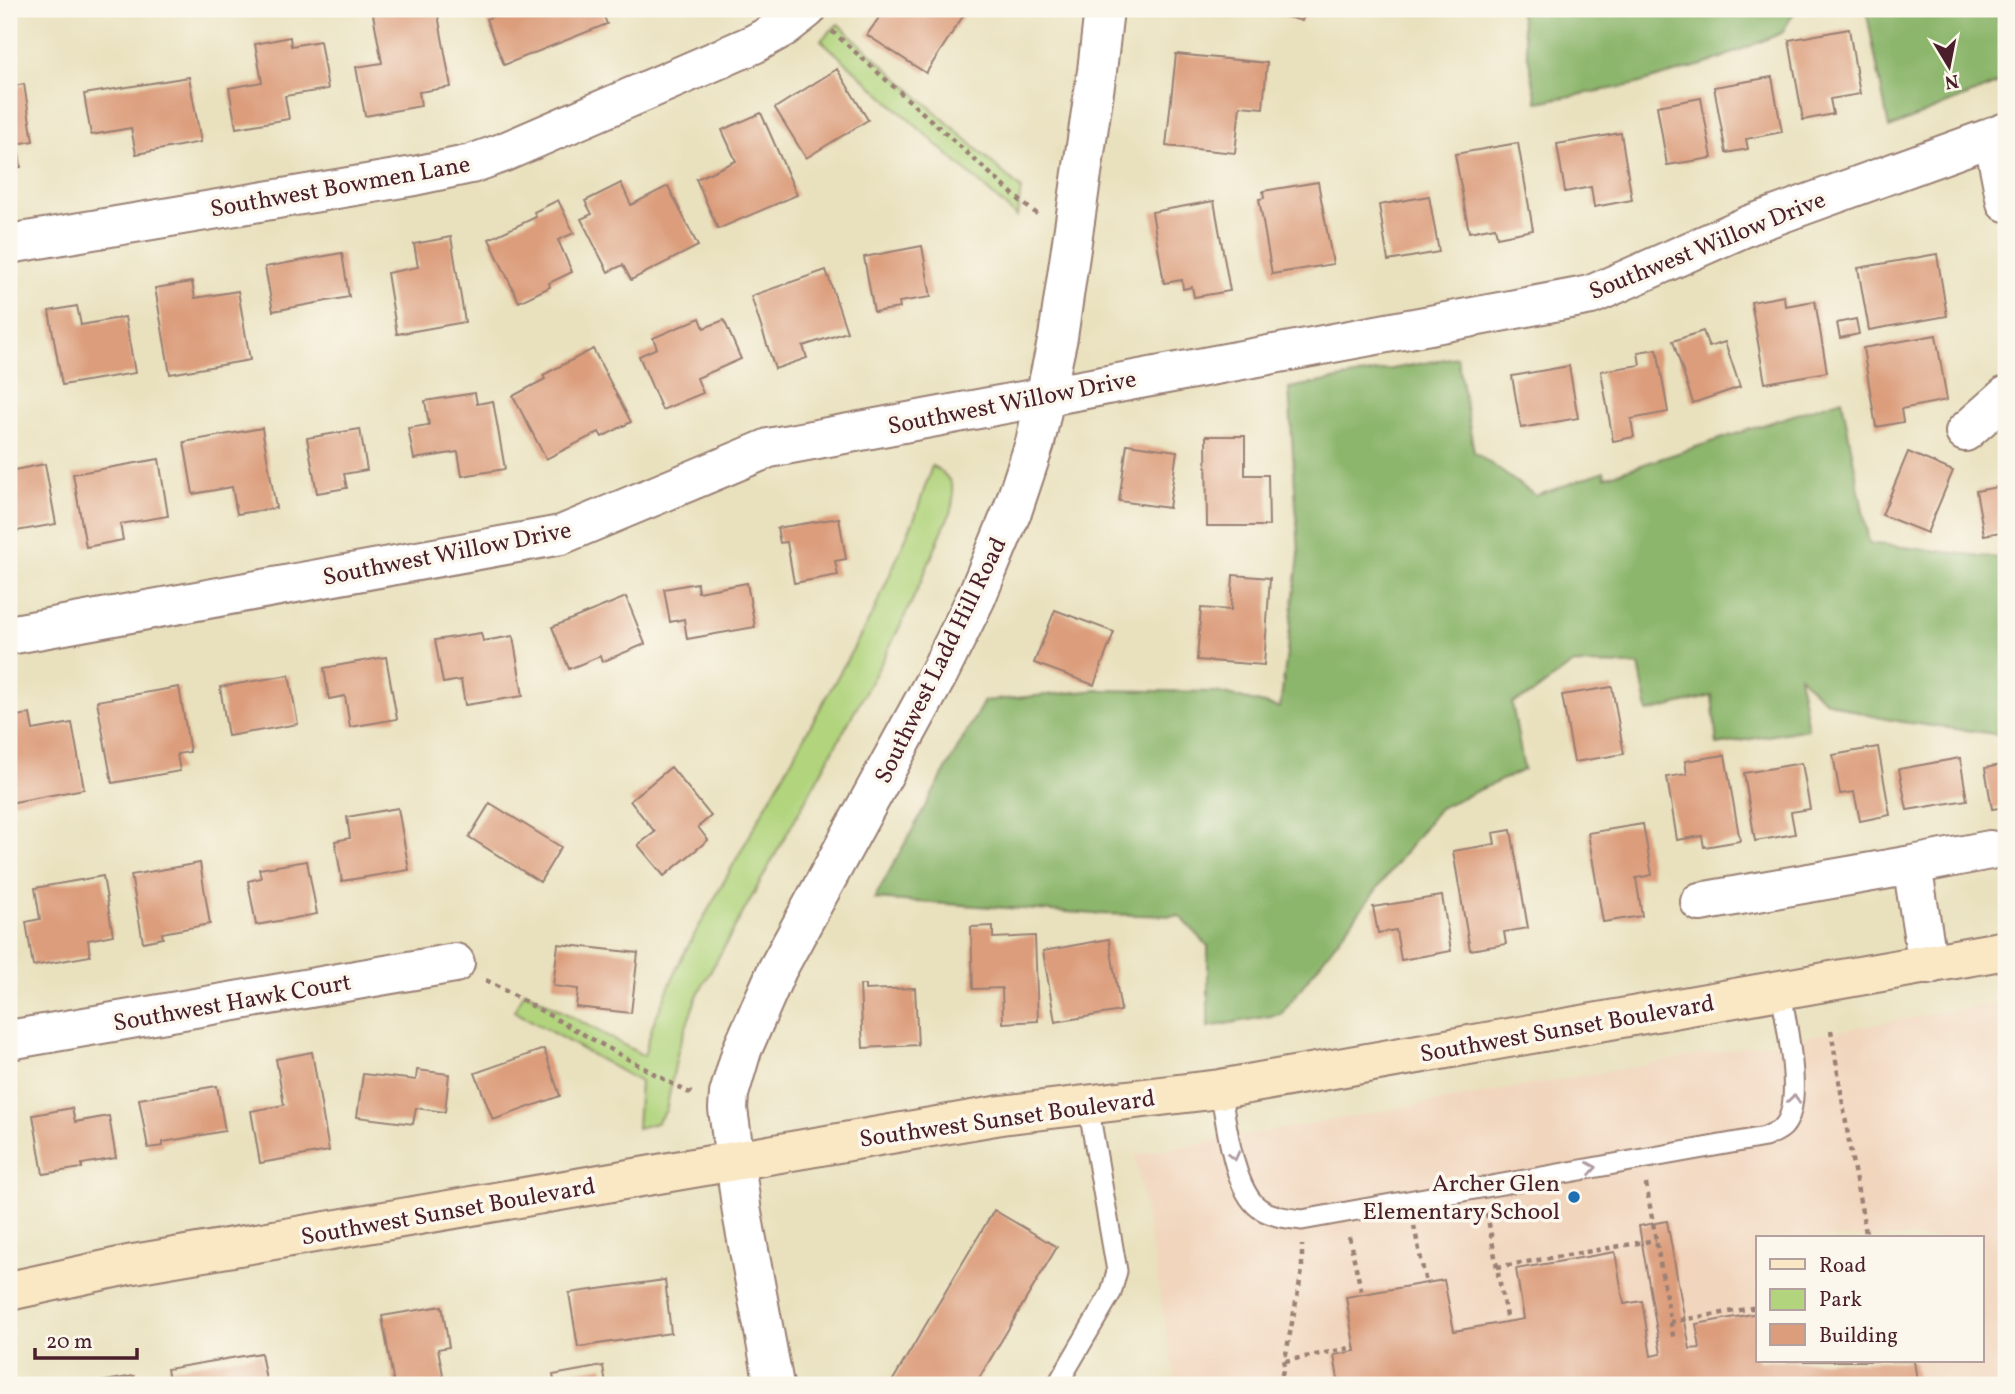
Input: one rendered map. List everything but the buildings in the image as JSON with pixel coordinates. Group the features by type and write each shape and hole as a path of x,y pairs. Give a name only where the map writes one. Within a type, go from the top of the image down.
{"main road":[{"name":"Southwest Sunset Boulevard","path":"9,1291 128,1265 1001,1115 1220,1089 2006,950"}],"street":[{"name":"Southwest Ladd Hill Road","path":"774,1385 734,1161 728,1109 729,1094 754,1019 777,970 939,673 1013,509 1035,443 1047,395 1104,9"},
{"name":"Southwest Bowmen Lane","path":"9,244 471,164 754,44 784,27 816,16"},
{"path":"2000,134 2006,202"},
{"name":"Southwest Willow Drive","path":"9,635 561,535 769,448 1591,295 1752,224 2000,134"},
{"path":"1965,432 2006,396"},
{"path":"1700,902 1990,850"},
{"path":"1912,865 1928,965"},
{"name":"Southwest Hawk Court","path":"9,1040 455,963"}],"lane":[{"path":"1220,1089 1239,1176 1247,1196 1259,1208 1279,1218 1302,1220 1343,1213 1765,1137 1783,1127 1792,1112 1796,1086 1781,990"},
{"path":"1056,1385 1111,1293 1117,1271 1088,1105"}],"path":[{"path":"816,16 1034,213 1074,225"},
{"path":"455,963 687,1093 729,1094"},
{"path":"1831,1030 1867,1236"},
{"path":"1641,1160 1674,1341"},
{"path":"1482,1188 1507,1322"},
{"path":"1409,1200 1426,1283"},
{"path":"1343,1213 1362,1294"},
{"path":"1280,1385 1302,1270 1302,1220"},
{"path":"1497,1267 1656,1240"},
{"path":"1671,1322 1756,1307"},
{"path":"1285,1361 1355,1348"}],"shaded area":[{"name":"Archer Glen Elementary School","path":"2006,1001 2006,1385 1176,1385 1135,1155"}],"green space":[{"path":"1519,9 1796,9 1782,33 1709,63 1633,85 1537,102"},
{"path":"1866,9 1997,9 2006,59 2006,80 1889,128"},
{"path":"838,24 1021,189 1017,217 821,40"},
{"path":"1457,357 1474,452 1536,496 1604,471 1605,477 1842,399 1869,543 2006,559 2006,736 1892,720 1848,709 1823,699 1799,676 1808,729 1717,745 1712,696 1648,712 1639,665 1572,664 1531,695 1512,703 1524,770 1439,808 1281,1014 1208,1027 1208,946 1180,916 1095,914 874,899 984,701 1098,690 1216,692 1280,708 1299,555 1289,388"},
{"path":"932,466 950,481 953,500 919,587 878,669 697,996 678,1050 666,1111 656,1123 637,1128 640,1082 514,1011 525,991 644,1056 653,1024 681,959 874,611 915,517"}],"place":[{"name":"Archer Glen Elementary School","path":"1574,1197"}]}
